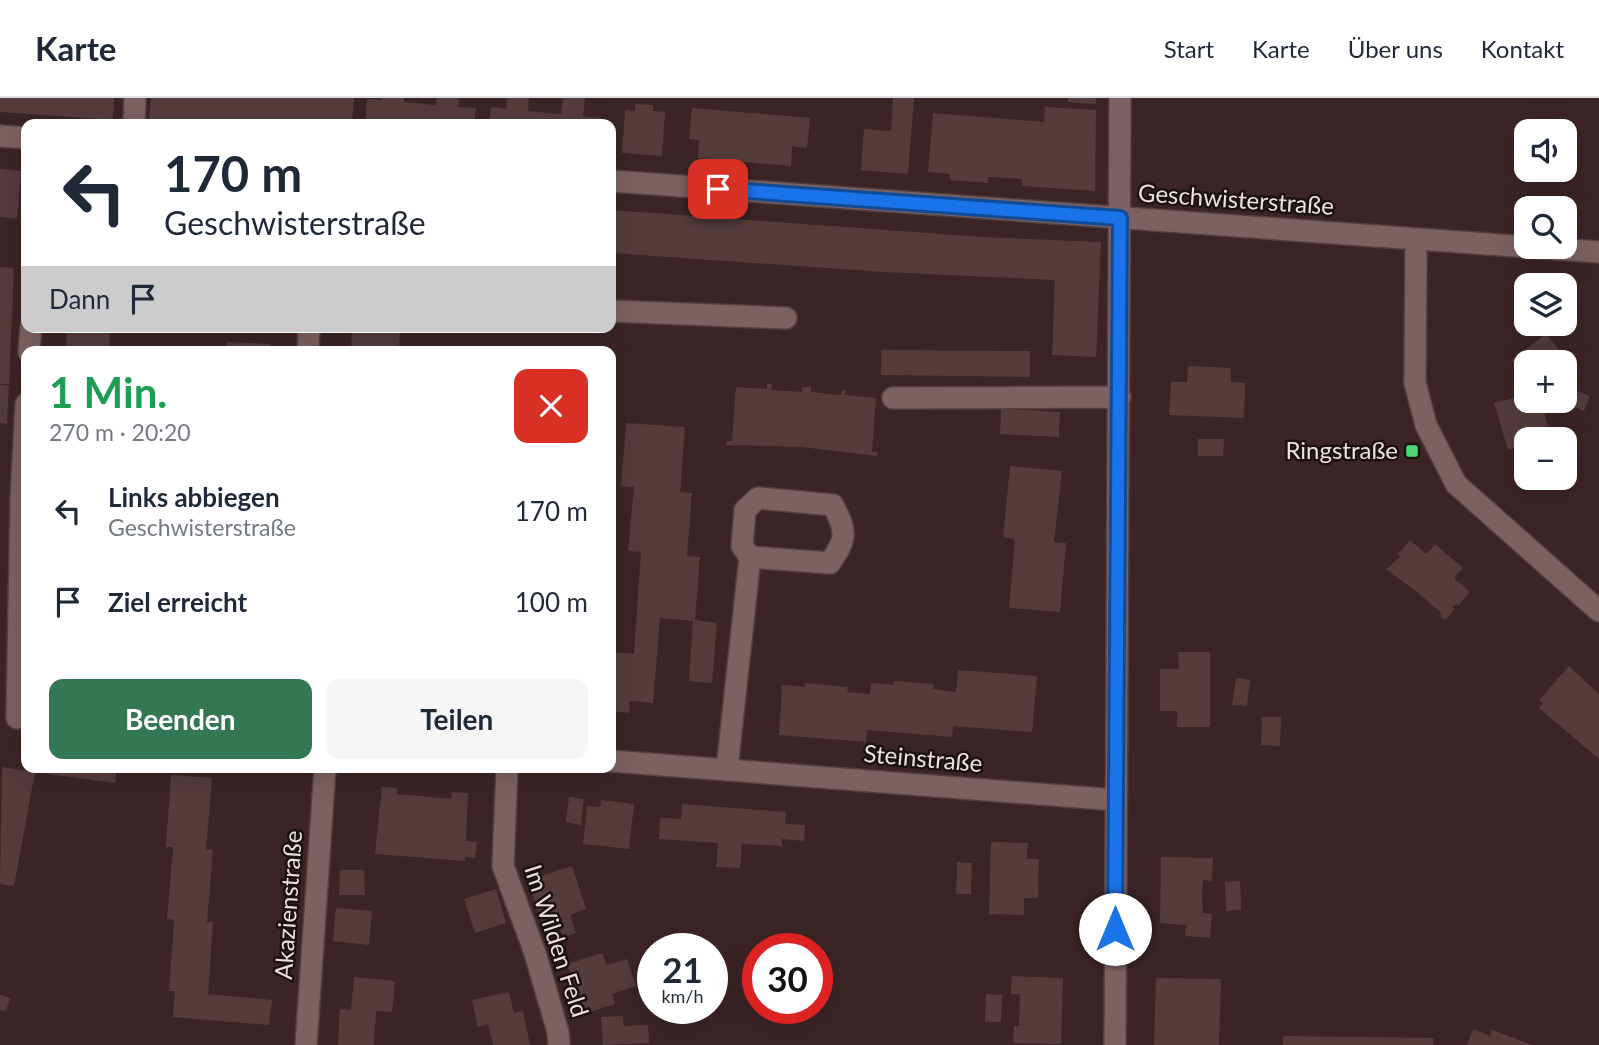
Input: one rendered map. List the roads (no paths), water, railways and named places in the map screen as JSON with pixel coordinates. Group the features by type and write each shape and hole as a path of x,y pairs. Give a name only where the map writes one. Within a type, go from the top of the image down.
{"street":[{"path":"134,119 135,98"},
{"path":"1115,1045 1120,98"},
{"path":"0,136 21,138"},
{"name":"Geschwisterstraße","path":"616,181 1599,253"},
{"path":"1416,241 1415,383 1426,425 1456,484 1599,611"},
{"path":"616,311 786,318"},
{"path":"894,398 1120,397"},
{"path":"14,718 21,484"},
{"path":"727,769 750,557 743,546 745,510 758,498 833,505 844,526 843,545 830,563 750,557"},
{"name":"Steinstraße","path":"616,761 1116,800"},
{"name":"Akazienstraße","path":"306,1045 325,773"},
{"name":"Im Wilden Feld","path":"507,773 503,866 535,953 558,1032 559,1045"}],"place":[{"name":"Ringstraße","path":"1412,451"}]}
